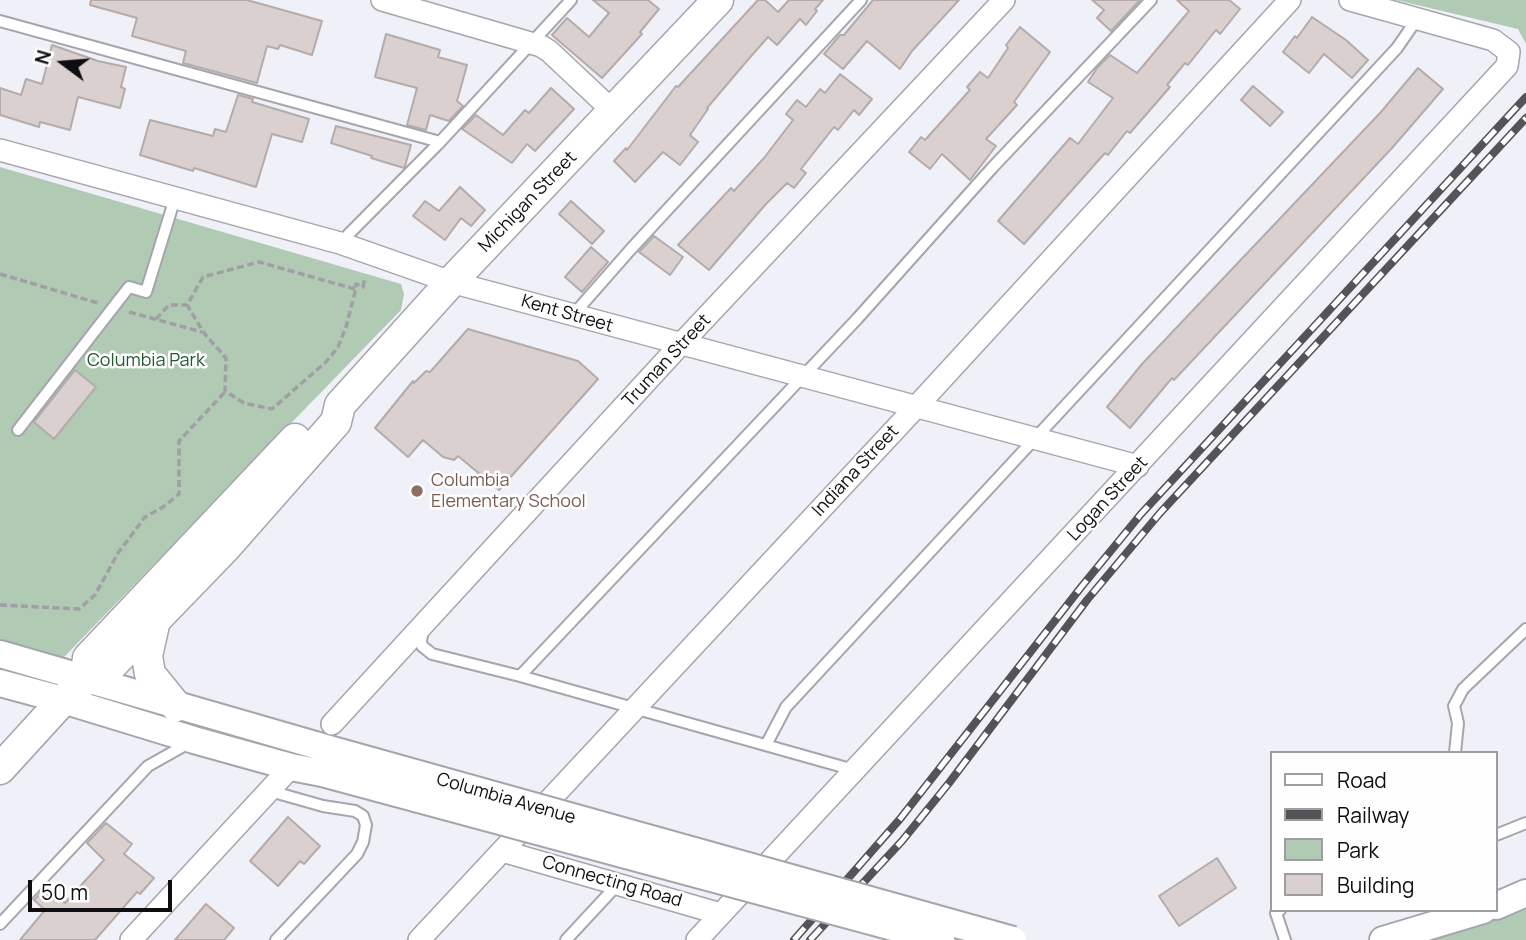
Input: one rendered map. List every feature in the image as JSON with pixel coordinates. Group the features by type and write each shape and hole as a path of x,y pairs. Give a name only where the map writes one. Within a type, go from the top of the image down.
{"main road":[{"name":"Michigan Street","path":"0,769 74,690 106,671 225,548 336,422 341,405 451,282 718,0"},
{"name":"Michigan Street","path":"74,690 89,659 100,646 325,406 341,405"},
{"path":"155,621 147,656 150,674 176,706"}],"street":[{"path":"382,0 532,42 549,51 614,112"},
{"name":"Truman Street","path":"328,749 425,624 680,345 1004,0"},
{"name":"Indiana Street","path":"419,940 916,407 1290,0"},
{"path":"1350,0 1417,19"},
{"name":"Logan Street","path":"697,940 1507,66 1509,52 1493,40 1417,19"},
{"name":"Kent Street","path":"0,150 340,243 451,282 1138,466"},
{"name":"Columbia Avenue","path":"0,654 74,690 194,740 291,767 328,749 941,940"},
{"name":"Columbia Avenue","path":"0,683 74,690 176,706 1013,940"},
{"path":"131,940 291,767"},
{"name":"Connecting Road","path":"502,851 721,914"},
{"path":"1498,905 1526,893"},
{"path":"1383,940 1476,912"}],"lane":[{"path":"340,243 440,142 571,0"},
{"path":"573,315 631,248 861,0"},
{"path":"520,676 857,319 992,168 1151,0"},
{"path":"766,745 786,707 1397,48 1417,19"},
{"path":"0,21 440,142"},
{"path":"18,430 129,287 146,292 175,198"},
{"path":"425,624 421,641 427,651 854,771"},
{"path":"1455,751 1458,723 1454,706 1463,689 1526,629"},
{"path":"0,923 148,766 194,740"},
{"path":"270,791 323,806 355,811 363,816 366,825 363,842 357,854 276,940"},
{"path":"1498,834 1526,823"},
{"path":"566,940 618,884"},
{"path":"1277,912 1285,940"}],"path":[{"path":"187,305 203,277 260,262 355,289"},
{"path":"225,391 244,404 272,409 338,347 346,327 356,284 363,287 365,278"},
{"path":"156,319 169,305 187,305"},
{"path":"0,605 79,609 95,595 118,553 145,517 179,494 179,441 225,391 226,358 204,333 187,305"}],"green space":[{"path":"1396,0 1526,0 1526,44 1518,29"},
{"name":"Columbia Park","path":"0,167 401,284 404,294 401,310 64,657 0,658"},
{"path":"1526,893 1526,940 1383,940 1468,912 1498,912 1498,902"}],"building":[{"path":"91,0 247,0 322,21 312,55 280,45 278,49 267,46 257,83 183,63 186,51 132,36 137,18 90,5"},
{"path":"593,0 648,0 659,9 640,32 642,34 602,78 552,35 567,18 589,37 609,13"},
{"path":"758,0 765,0 778,12 789,0 823,0 806,25 800,19 777,45 768,37 746,62 707,108 690,135 698,142 680,165 663,152 635,182 614,161 626,148 627,150 676,86 678,87"},
{"path":"873,0 959,0 912,51 900,69 867,41 843,69 824,54"},
{"path":"1092,0 1140,0 1111,31 1097,18 1104,10"},
{"path":"1177,0 1229,0 1240,9 1220,34 1216,30 1188,65 1185,63 1167,85 1170,87 1130,133 1127,131 1108,155 1105,153 1024,244 998,221 1070,138 1078,144 1113,98 1088,82 1097,68 1110,55 1137,73 1189,11"},
{"path":"1312,17 1346,40 1368,60 1352,78 1324,54 1309,73 1283,52"},
{"path":"1020,27 1050,52 1014,102 1017,105 986,139 996,146 970,180 942,154 930,169 909,152 921,137 925,140 970,90 967,87 980,72 988,78 1008,48 1006,45"},
{"path":"386,34 440,50 438,57 467,65 457,101 463,106 449,121 430,115 426,130 407,125 417,88 375,77"},
{"path":"52,45 98,61 126,67 121,87 125,89 120,108 78,97 70,130 40,122 39,127 0,115 0,88 21,95 26,79 42,84"},
{"path":"1418,68 1443,89 1392,148 1174,380 1172,378 1130,428 1107,407 1142,364 1381,112"},
{"path":"840,74 872,99 859,115 854,110 838,130 834,127 801,169 806,173 794,188 787,183 709,270 678,245 731,188 734,191 764,158 793,120 786,114 797,100 806,107 820,89 825,93"},
{"path":"1253,86 1283,112 1270,126 1241,100"},
{"path":"551,88 574,109 535,151 527,144 512,163 462,129 476,115 503,135 525,110 529,113"},
{"path":"238,95 253,99 252,102 309,119 302,142 272,134 256,187 140,155 150,120 213,136 215,129 226,132"},
{"path":"336,126 411,145 404,168 331,143"},
{"path":"460,187 485,210 471,226 461,218 445,240 413,216 425,201 439,211"},
{"path":"571,201 604,231 592,244 559,214"},
{"path":"654,236 683,257 670,275 639,252"},
{"path":"591,247 608,262 582,292 565,277"},
{"path":"468,329 578,361 598,379 499,490 458,456 454,460 443,457 423,440 408,457 375,428 413,381 414,383 426,371 430,372"},
{"path":"75,370 96,387 54,439 34,422"},
{"path":"288,817 320,846 304,864 300,861 278,886 250,861"},
{"path":"106,823 132,844 124,854 154,878 140,894 137,892 95,940 20,940 45,910 34,900 47,886 65,903 104,860 87,843"},
{"path":"1217,858 1236,888 1179,926 1159,896"},
{"path":"206,904 234,928 224,940 175,940"}],"railway":[{"path":"794,940 900,819 1141,514 1526,97"},
{"path":"810,940 902,841 1087,600 1160,513 1526,118"}],"place":[{"name":"Columbia Elementary School","path":"417,491"}]}
